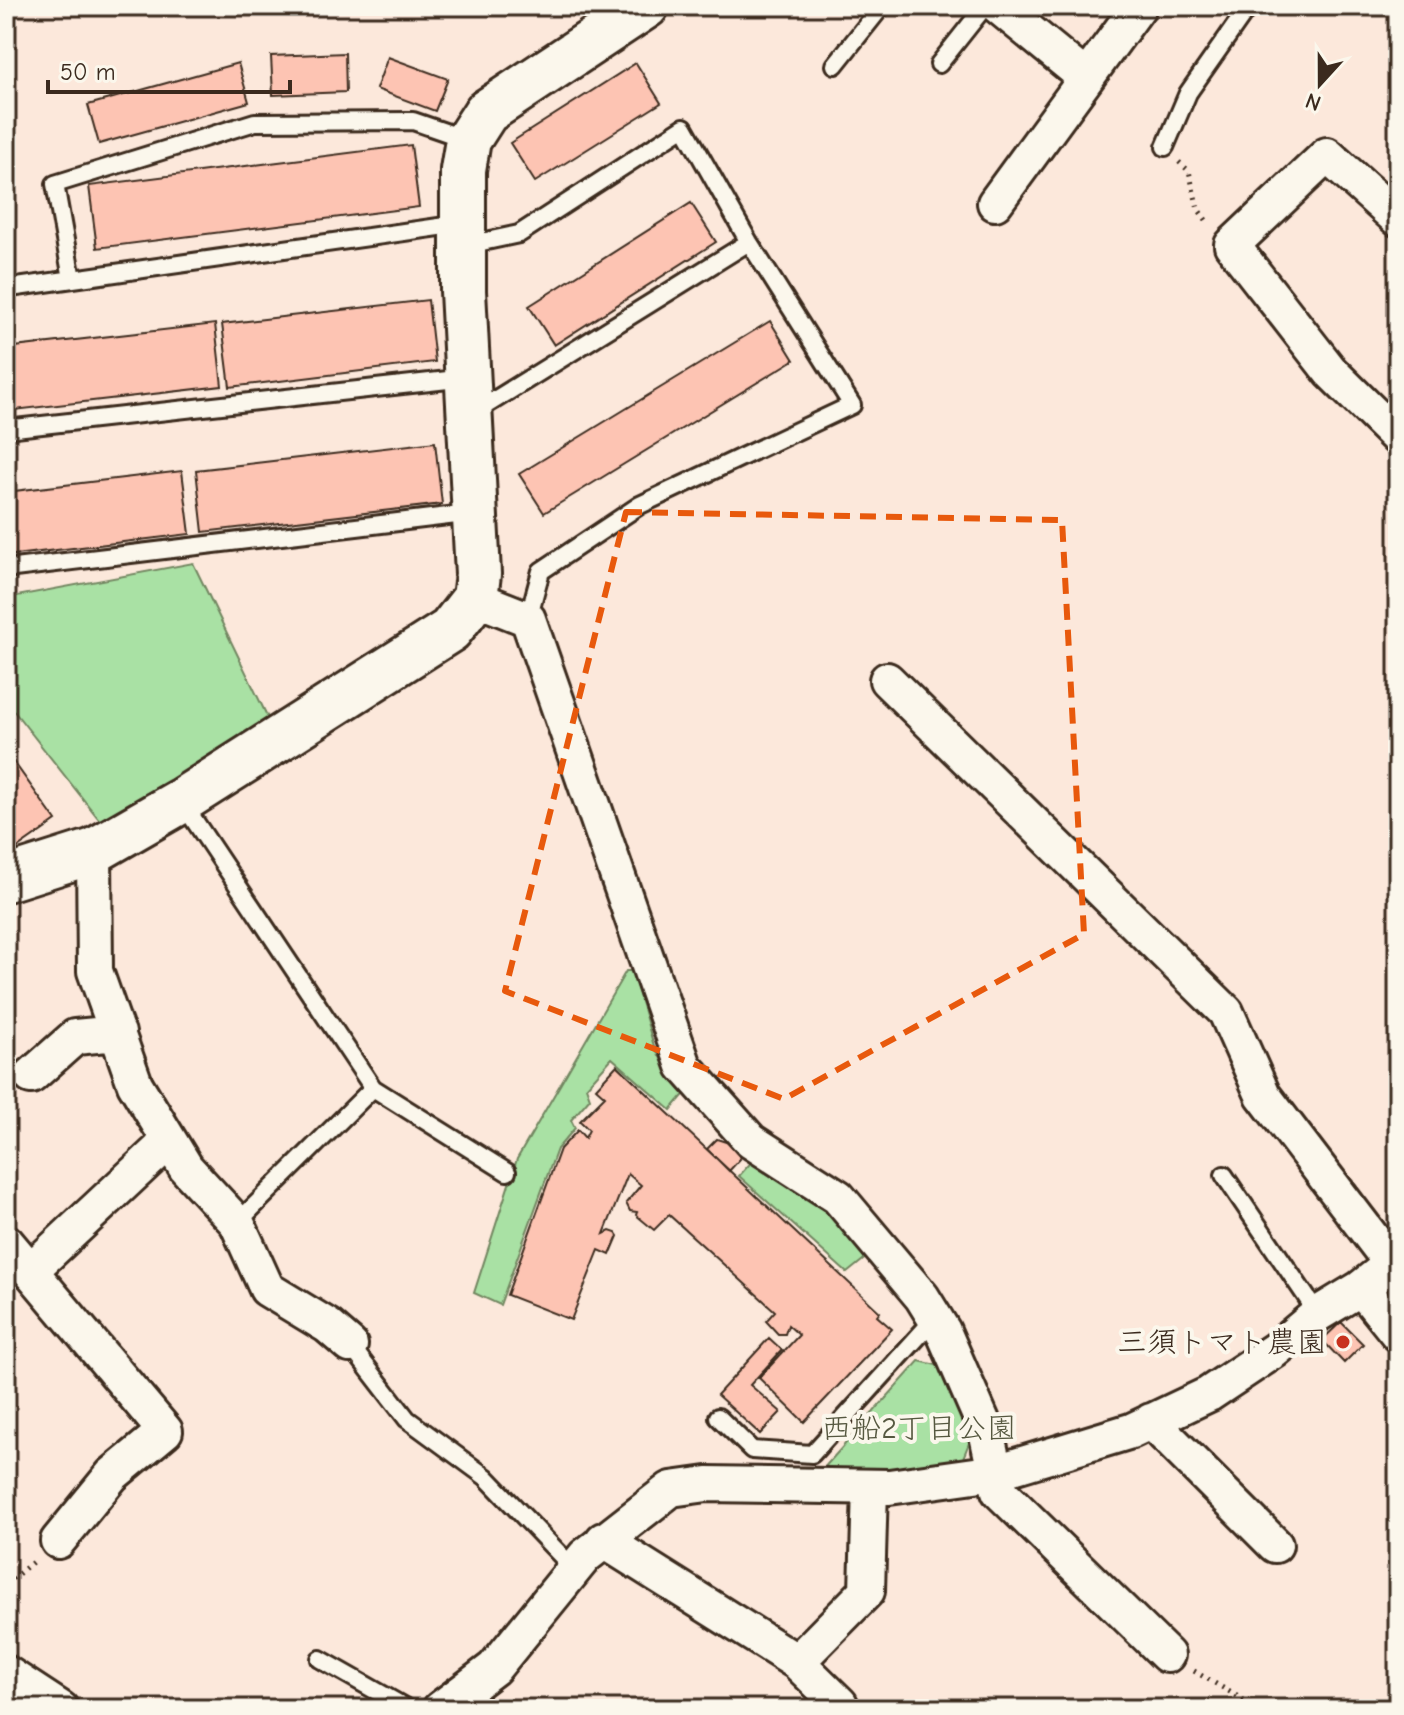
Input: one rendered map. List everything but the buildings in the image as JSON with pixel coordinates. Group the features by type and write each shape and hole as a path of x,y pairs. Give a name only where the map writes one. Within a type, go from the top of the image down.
{"street":[{"path":"6,879 94,851 181,801 450,630 475,598 478,574 463,235 463,170 468,140 486,112 646,6"},
{"path":"998,6 1086,78"},
{"path":"995,203 1139,6"},
{"path":"1398,219 1327,155 1232,245 1331,372 1398,438"},
{"path":"475,598 528,619 684,1066 751,1141 838,1197 922,1297 943,1331 986,1430 999,1491 1167,1655"},
{"path":"440,1709 494,1668 573,1568 603,1540 671,1489 707,1484 870,1488 996,1472 1131,1431 1209,1394 1395,1262 1263,1095 1226,1012 887,680"},
{"path":"94,851 95,971 135,1084 186,1168 237,1223 267,1289 328,1326 350,1345"},
{"path":"31,1076 75,1037 118,1033"},
{"path":"30,1271 168,1142"},
{"path":"6,1242 165,1431 112,1475 58,1541"},
{"path":"1361,1288 1398,1334"},
{"path":"1151,1421 1275,1545"},
{"path":"797,1662 867,1591 870,1488"},
{"path":"603,1540 797,1662 840,1704"},
{"path":"6,1673 61,1709"}],"lane":[{"path":"835,65 882,6"},
{"path":"939,64 985,6"},
{"path":"1165,147 1188,93 1249,6"},
{"path":"72,279 55,184 255,122 413,121 468,140"},
{"path":"10,288 463,235 519,234 684,127 749,242 852,405 640,505 541,571 528,619"},
{"path":"6,429 469,396 749,242"},
{"path":"6,569 475,513"},
{"path":"181,801 373,1088 507,1172"},
{"path":"237,1223 373,1088"},
{"path":"1224,1175 1318,1314"},
{"path":"718,1417 752,1450 812,1454 935,1318"},
{"path":"350,1345 407,1419 486,1477 573,1568"},
{"path":"320,1659 408,1709"}],"path":[{"path":"1165,147 1189,171 1198,209"},
{"path":"1167,1655 1259,1709"}],"highlighted area":[{"path":"626,512 1062,520 1084,934 784,1099 505,991"}],"green space":[{"path":"193,563 268,718 105,827 6,701 6,598"},
{"path":"626,971 632,971 654,1046 669,1073 687,1091 671,1110 612,1058 586,1087 590,1098 571,1120 575,1128 557,1149 500,1305 474,1293 517,1159"},
{"path":"755,1158 841,1217 868,1256 847,1273 739,1176"},
{"name":"西船2丁目公園","path":"919,1361 941,1366 971,1438 959,1468 893,1475 822,1470"}],"place":[{"name":"三須トマト農園","path":"1343,1342"}]}
